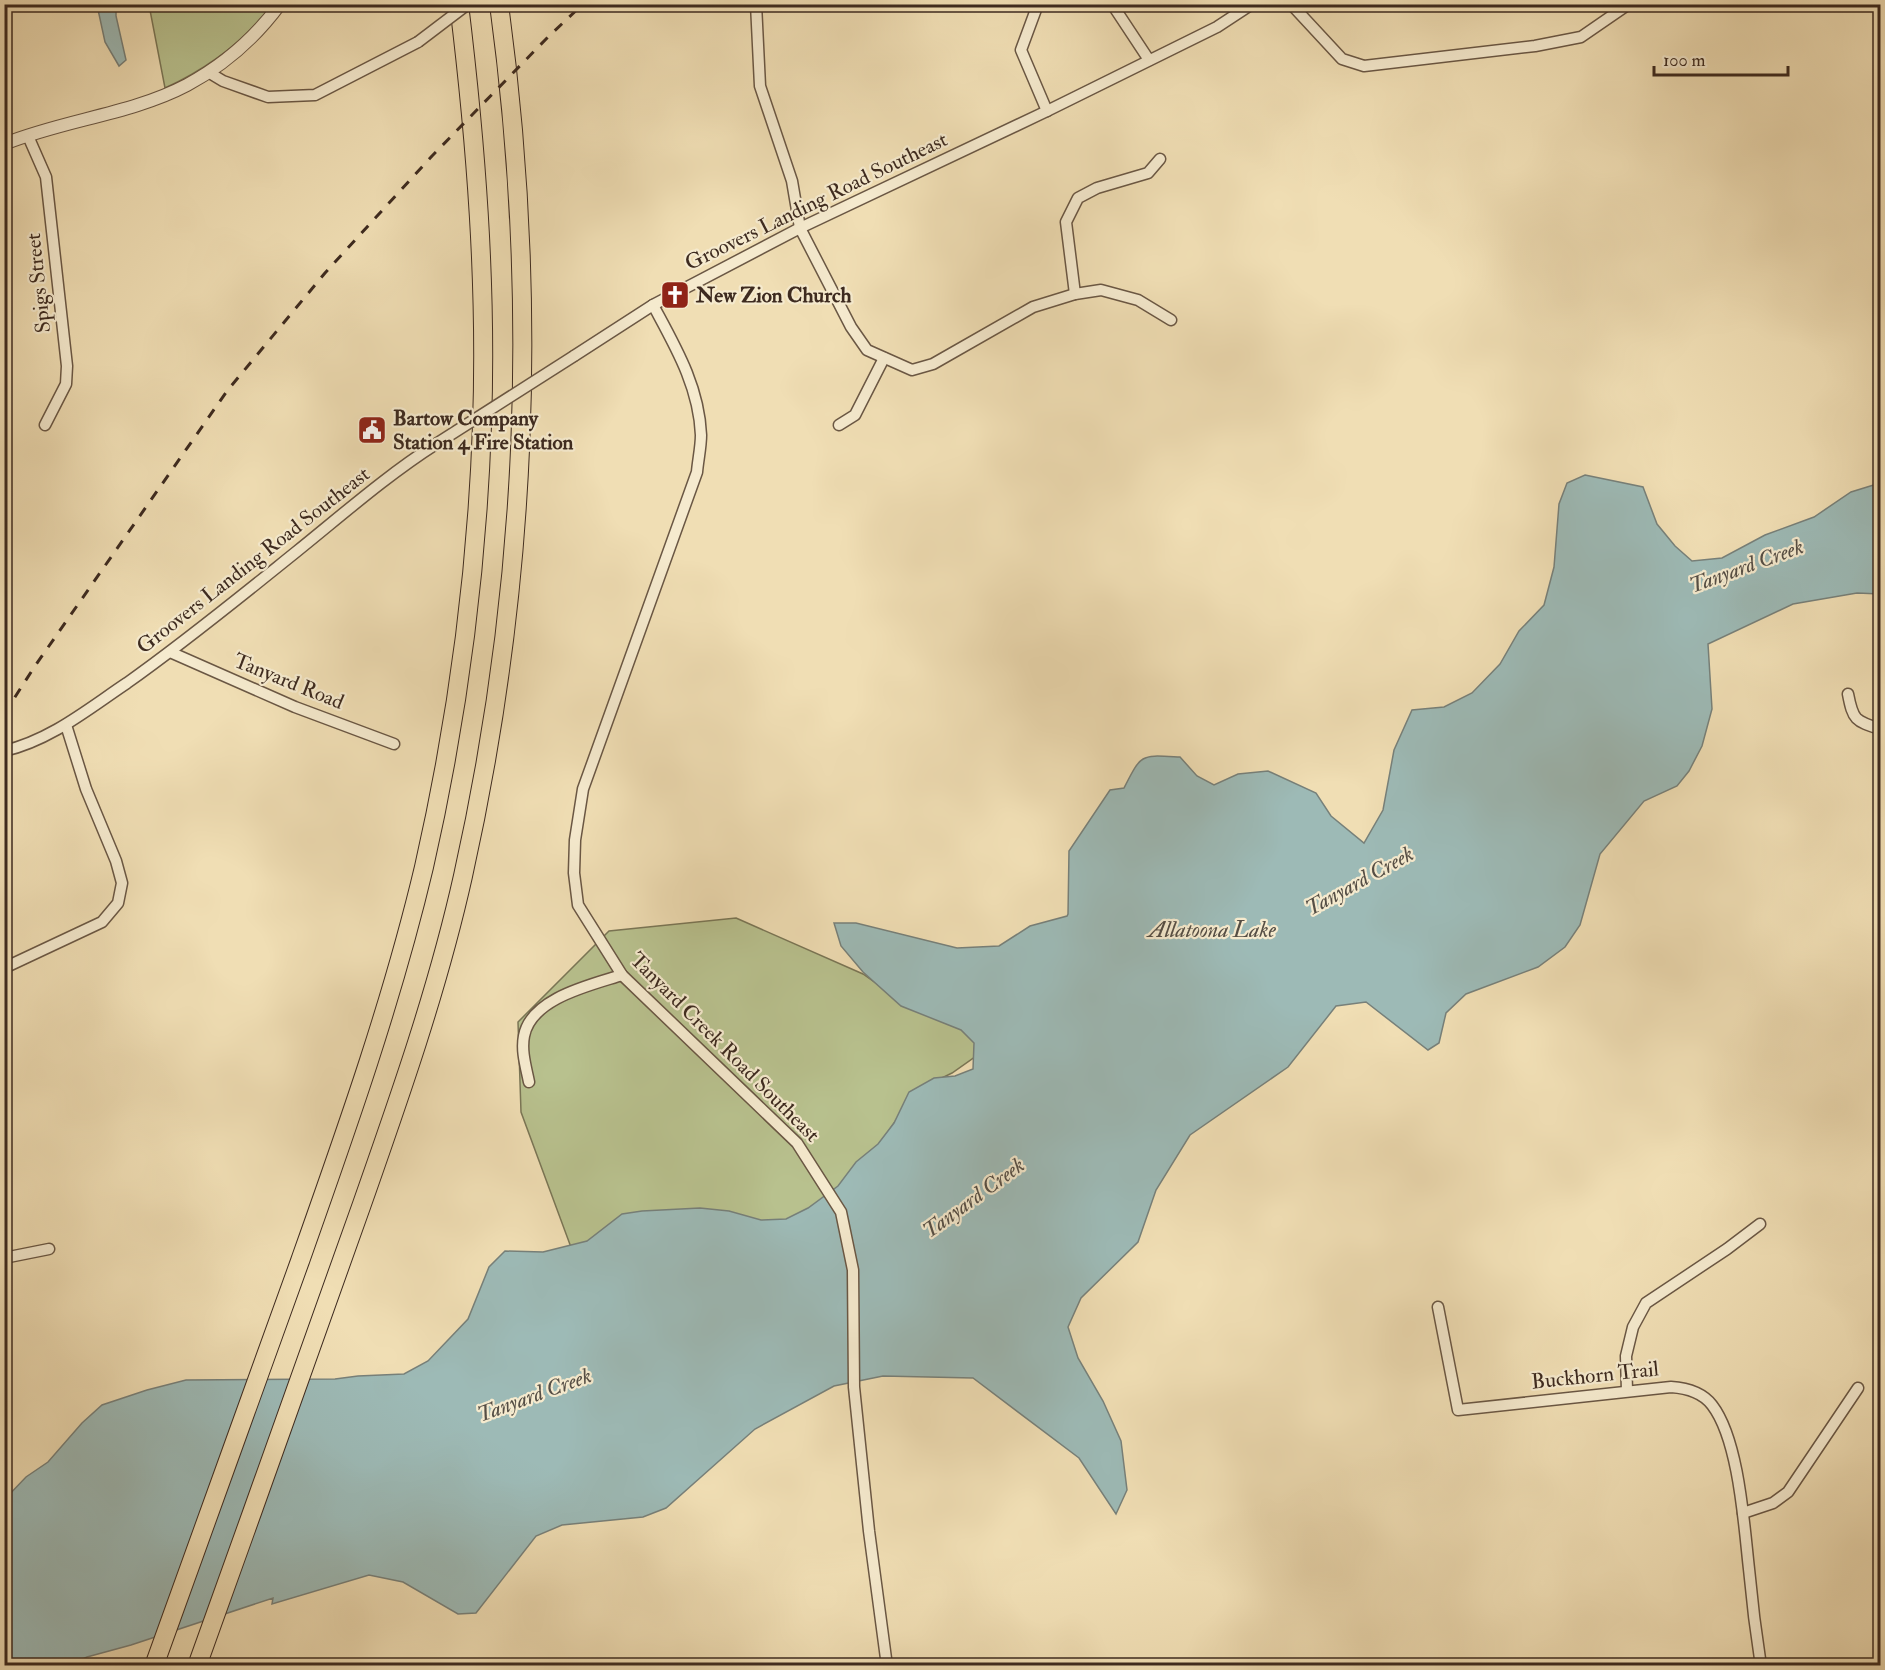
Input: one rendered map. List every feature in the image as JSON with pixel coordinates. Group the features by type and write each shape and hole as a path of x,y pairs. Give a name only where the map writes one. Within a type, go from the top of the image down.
{"highway":[{"path":"154,1665 366,1072 423,870 452,726 469,605 477,514 483,367 480,228 471,106 459,4"},
{"path":"197,1665 331,1295 418,1039 462,879 492,732 514,563 521,469 523,397 523,313 518,176 499,4"}],"street":[{"path":"4,144 144,102 186,86 244,45 280,4"},
{"path":"208,72 223,81 268,96 315,95 418,42 468,4"},
{"path":"756,4 760,86 792,181 800,228 851,327 867,350 912,370 933,364 1033,307 1075,294 1101,290 1138,300 1171,320"},
{"path":"1038,4 1022,50 1047,111"},
{"path":"1112,4 1149,60"},
{"name":"Groovers Landing Road Southeast","path":"4,751 20,747 66,725 170,652 409,462 653,305 800,228 1047,111 1217,27 1252,4"},
{"path":"1291,4 1342,58 1364,66 1535,46 1581,37 1629,4"},
{"name":"Spigs Street","path":"27,136 46,177 67,366 66,384 45,425"},
{"path":"1075,294 1066,222 1078,198 1097,188 1148,173 1160,159"},
{"name":"Tanyard Creek Road Southeast","path":"653,305 686,367 697,403 701,436 697,472 583,789 575,840 574,873 578,905 622,975 797,1143 841,1212 853,1270 854,1387 869,1531 887,1665"},
{"path":"839,425 855,415 884,358"},
{"name":"Tanyard Road","path":"170,652 295,707 394,744"},
{"path":"1848,694 1852,714 1859,722 1881,729"},
{"path":"4,968 102,922 118,903 122,883 116,861 86,789 66,725"},
{"path":"529,1082 523,1050 524,1035 530,1022 544,1007 572,991 622,975"},
{"path":"1627,1390 1626,1356 1633,1327 1646,1303 1760,1224"},
{"path":"4,1258 49,1249"},
{"name":"Buckhorn Trail","path":"1438,1307 1458,1410 1655,1387 1683,1388 1701,1395 1711,1403 1719,1416 1735,1466 1743,1513 1761,1665"},
{"path":"1743,1513 1773,1503 1788,1492 1858,1388"}],"green space":[{"path":"149,5 272,5 250,31 224,53 196,72 165,88"},
{"path":"736,918 863,974 904,1003 963,1023 986,1049 952,1073 917,1090 853,1182 802,1225 572,1250 521,1112 518,1022 609,931"}],"water":[{"path":"97,5 116,5 116,16 126,60 119,66 105,42"},
{"name":"Allatoona Lake","path":"1585,475 1643,487 1657,524 1675,546 1692,561 1722,558 1765,535 1814,517 1851,492 1880,483 1880,594 1857,593 1793,604 1708,644 1712,709 1702,746 1689,771 1677,786 1644,801 1600,854 1580,925 1565,947 1538,967 1466,994 1446,1013 1439,1043 1428,1050 1366,1002 1336,1006 1288,1067 1190,1135 1156,1190 1138,1242 1081,1298 1068,1327 1078,1358 1103,1401 1121,1441 1127,1490 1116,1514 1079,1458 973,1378 883,1376 834,1386 755,1429 666,1508 643,1517 562,1525 536,1536 476,1613 458,1614 403,1582 369,1575 272,1604 273,1598 131,1645 87,1657 70,1665 5,1666 5,1499 26,1477 48,1462 82,1423 102,1405 186,1380 335,1379 404,1374 428,1361 468,1319 489,1267 505,1251 543,1252 587,1241 622,1214 642,1211 700,1208 729,1211 761,1220 786,1219 808,1208 838,1186 856,1162 878,1144 894,1123 909,1092 934,1078 955,1076 973,1069 974,1043 961,1030 901,1006 863,972 841,946 834,923 856,923 957,948 999,946 1030,926 1067,916 1069,851 1110,790 1124,788 1139,762 1149,757 1180,757 1197,776 1214,785 1238,774 1268,771 1316,793 1331,816 1364,843 1383,810 1394,750 1412,710 1444,707 1472,693 1500,664 1519,631 1544,605 1554,567 1559,504 1567,483"}],"railway":[{"path":"4,714 227,391 325,273 432,156 583,4"}],"place":[{"name":"New Zion Church","path":"675,295"},
{"name":"Bartow Company Station 4 Fire Station","path":"372,430"}],"water label":[{"name":"Tanyard Creek","path":"1746,565"},
{"name":"Tanyard Creek","path":"1359,880"},
{"name":"Tanyard Creek","path":"973,1197"},
{"name":"Tanyard Creek","path":"534,1394"}]}
